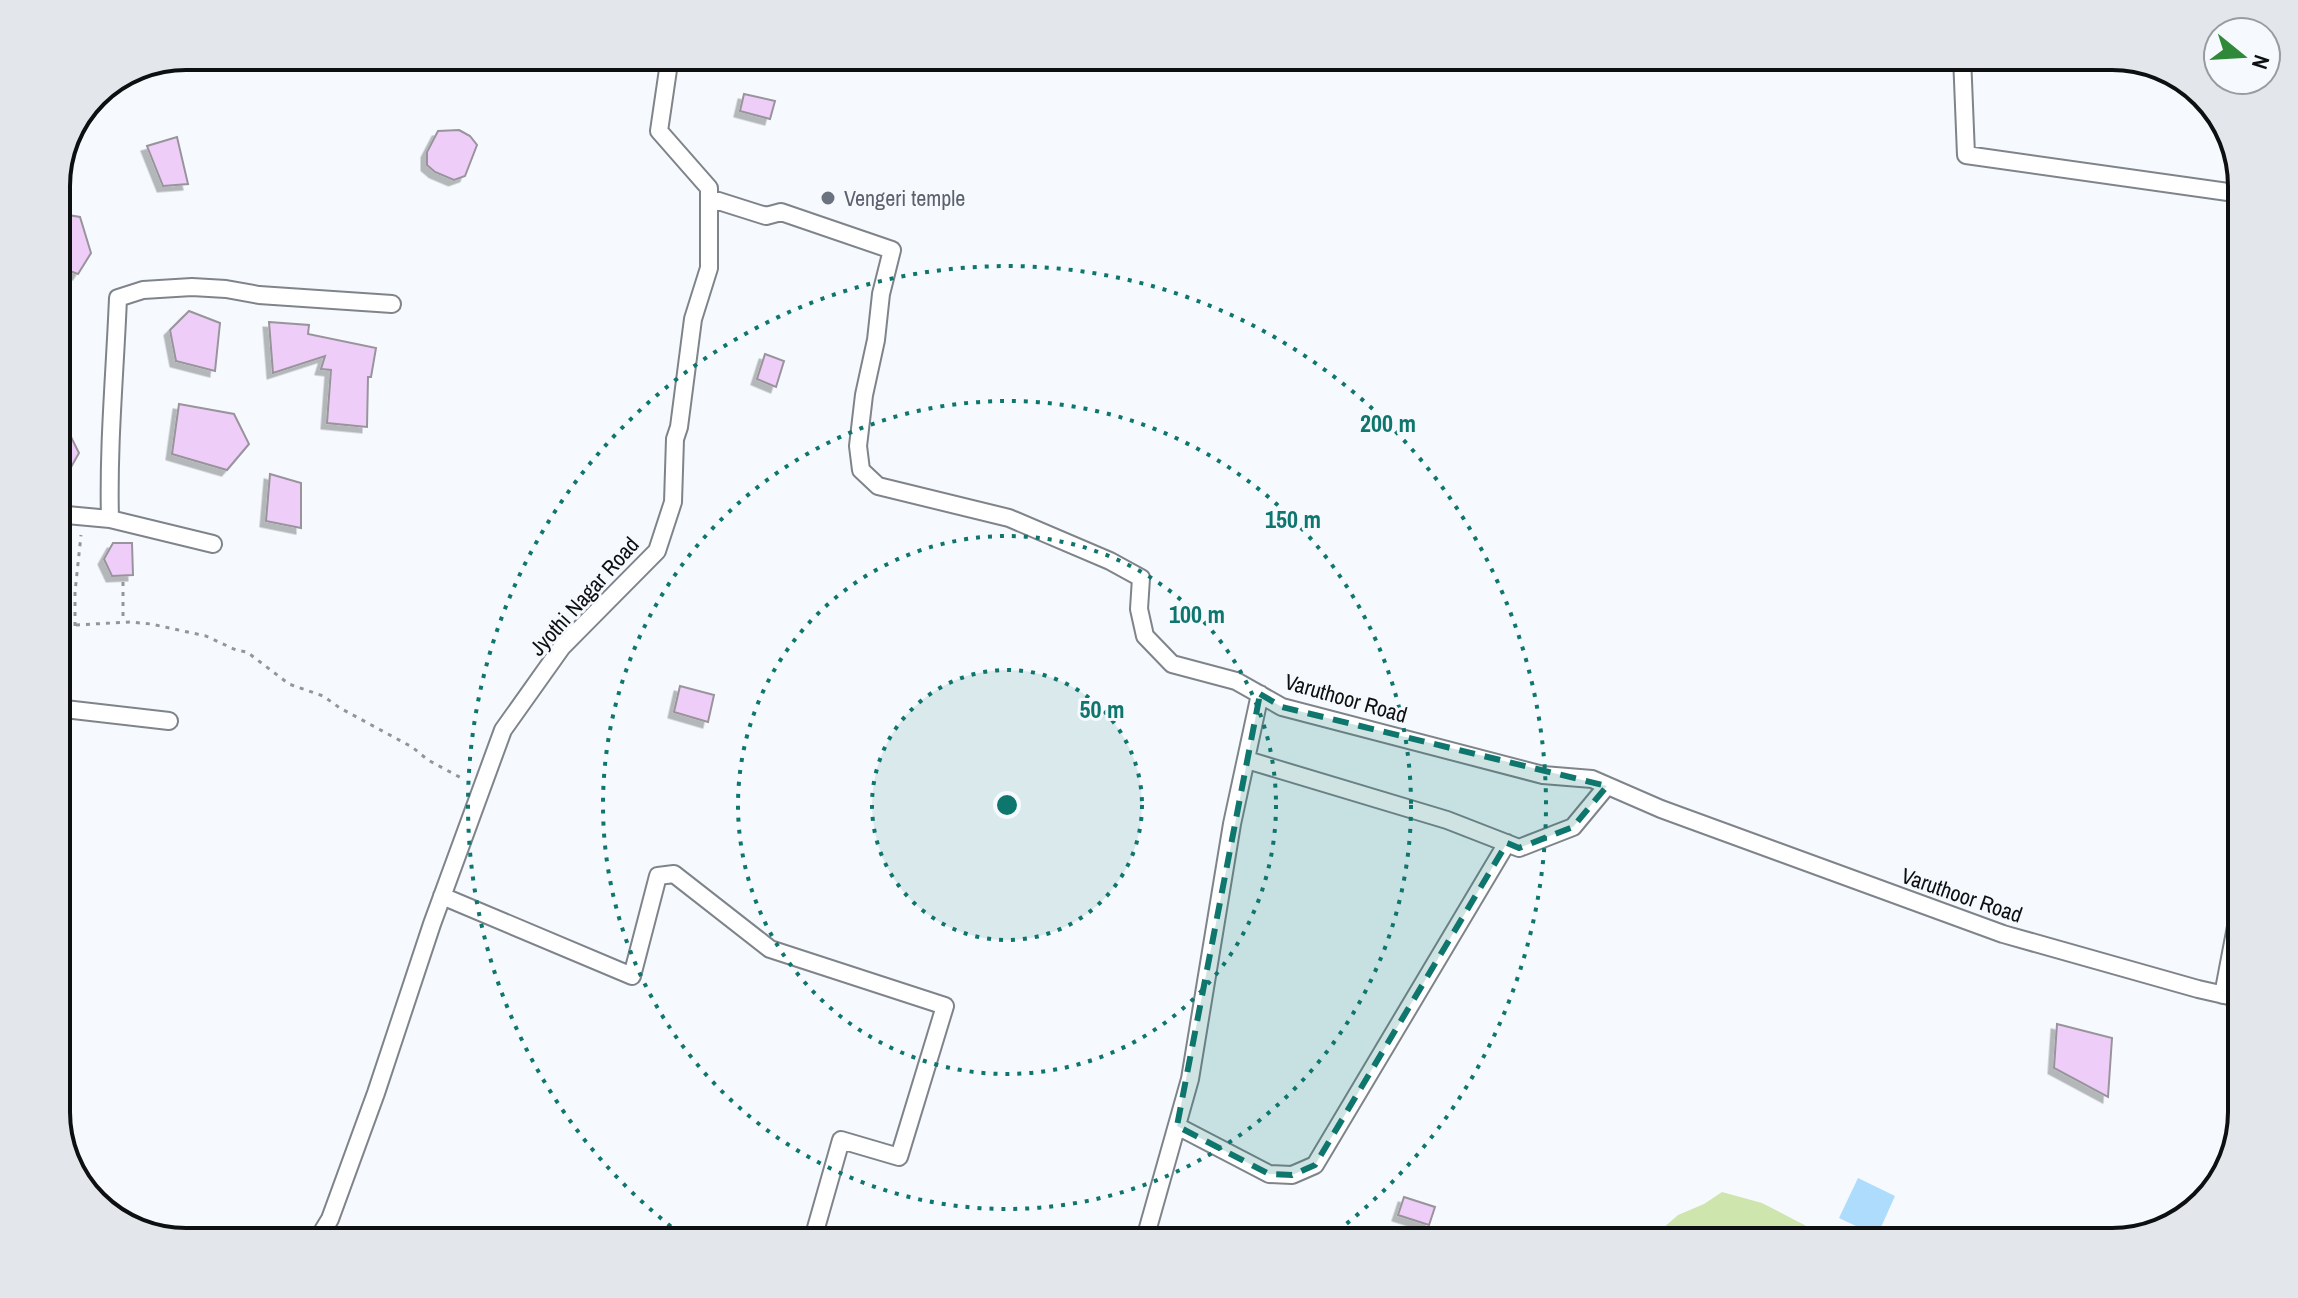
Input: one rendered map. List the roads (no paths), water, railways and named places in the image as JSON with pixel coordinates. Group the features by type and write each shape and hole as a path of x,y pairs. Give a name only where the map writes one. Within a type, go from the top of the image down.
{"street":[{"path":"668,70 659,131 709,188 709,198"},
{"path":"1963,70 1966,155 2228,192"},
{"name":"Varuthoor Road","path":"709,198 766,216 781,212 892,250 881,294 876,340 864,395 858,446 861,470 878,486 1009,518 1110,561 1141,578 1139,609 1145,636 1172,664 1236,681 1282,707 1543,775 1592,779 1661,809 2003,934 2228,996"},
{"name":"Jyothi Nagar Road","path":"325,1228 376,1093 442,896 503,730 562,647 657,551 673,502 675,439 693,319 709,268 709,198"},
{"path":"110,519 111,411 118,298 143,290 192,287 392,304"},
{"path":"70,516 110,519 213,544"},
{"path":"1148,1228 1190,1079 1227,852 1260,694"},
{"path":"70,710 169,721"},
{"path":"1247,760 1447,820 1519,848 1573,827 1607,786"},
{"path":"1177,1126 1269,1174 1292,1175 1315,1165 1507,843"},
{"path":"442,896 632,976 658,876 674,874 770,949 945,1006 899,1157 841,1140 816,1228"},
{"path":"2223,995 2228,969"}],"water":[{"path":"1858,1178 1895,1196 1881,1228 1860,1228 1839,1218"}],"place":[{"name":"Vengeri temple","path":"828,198"}]}
